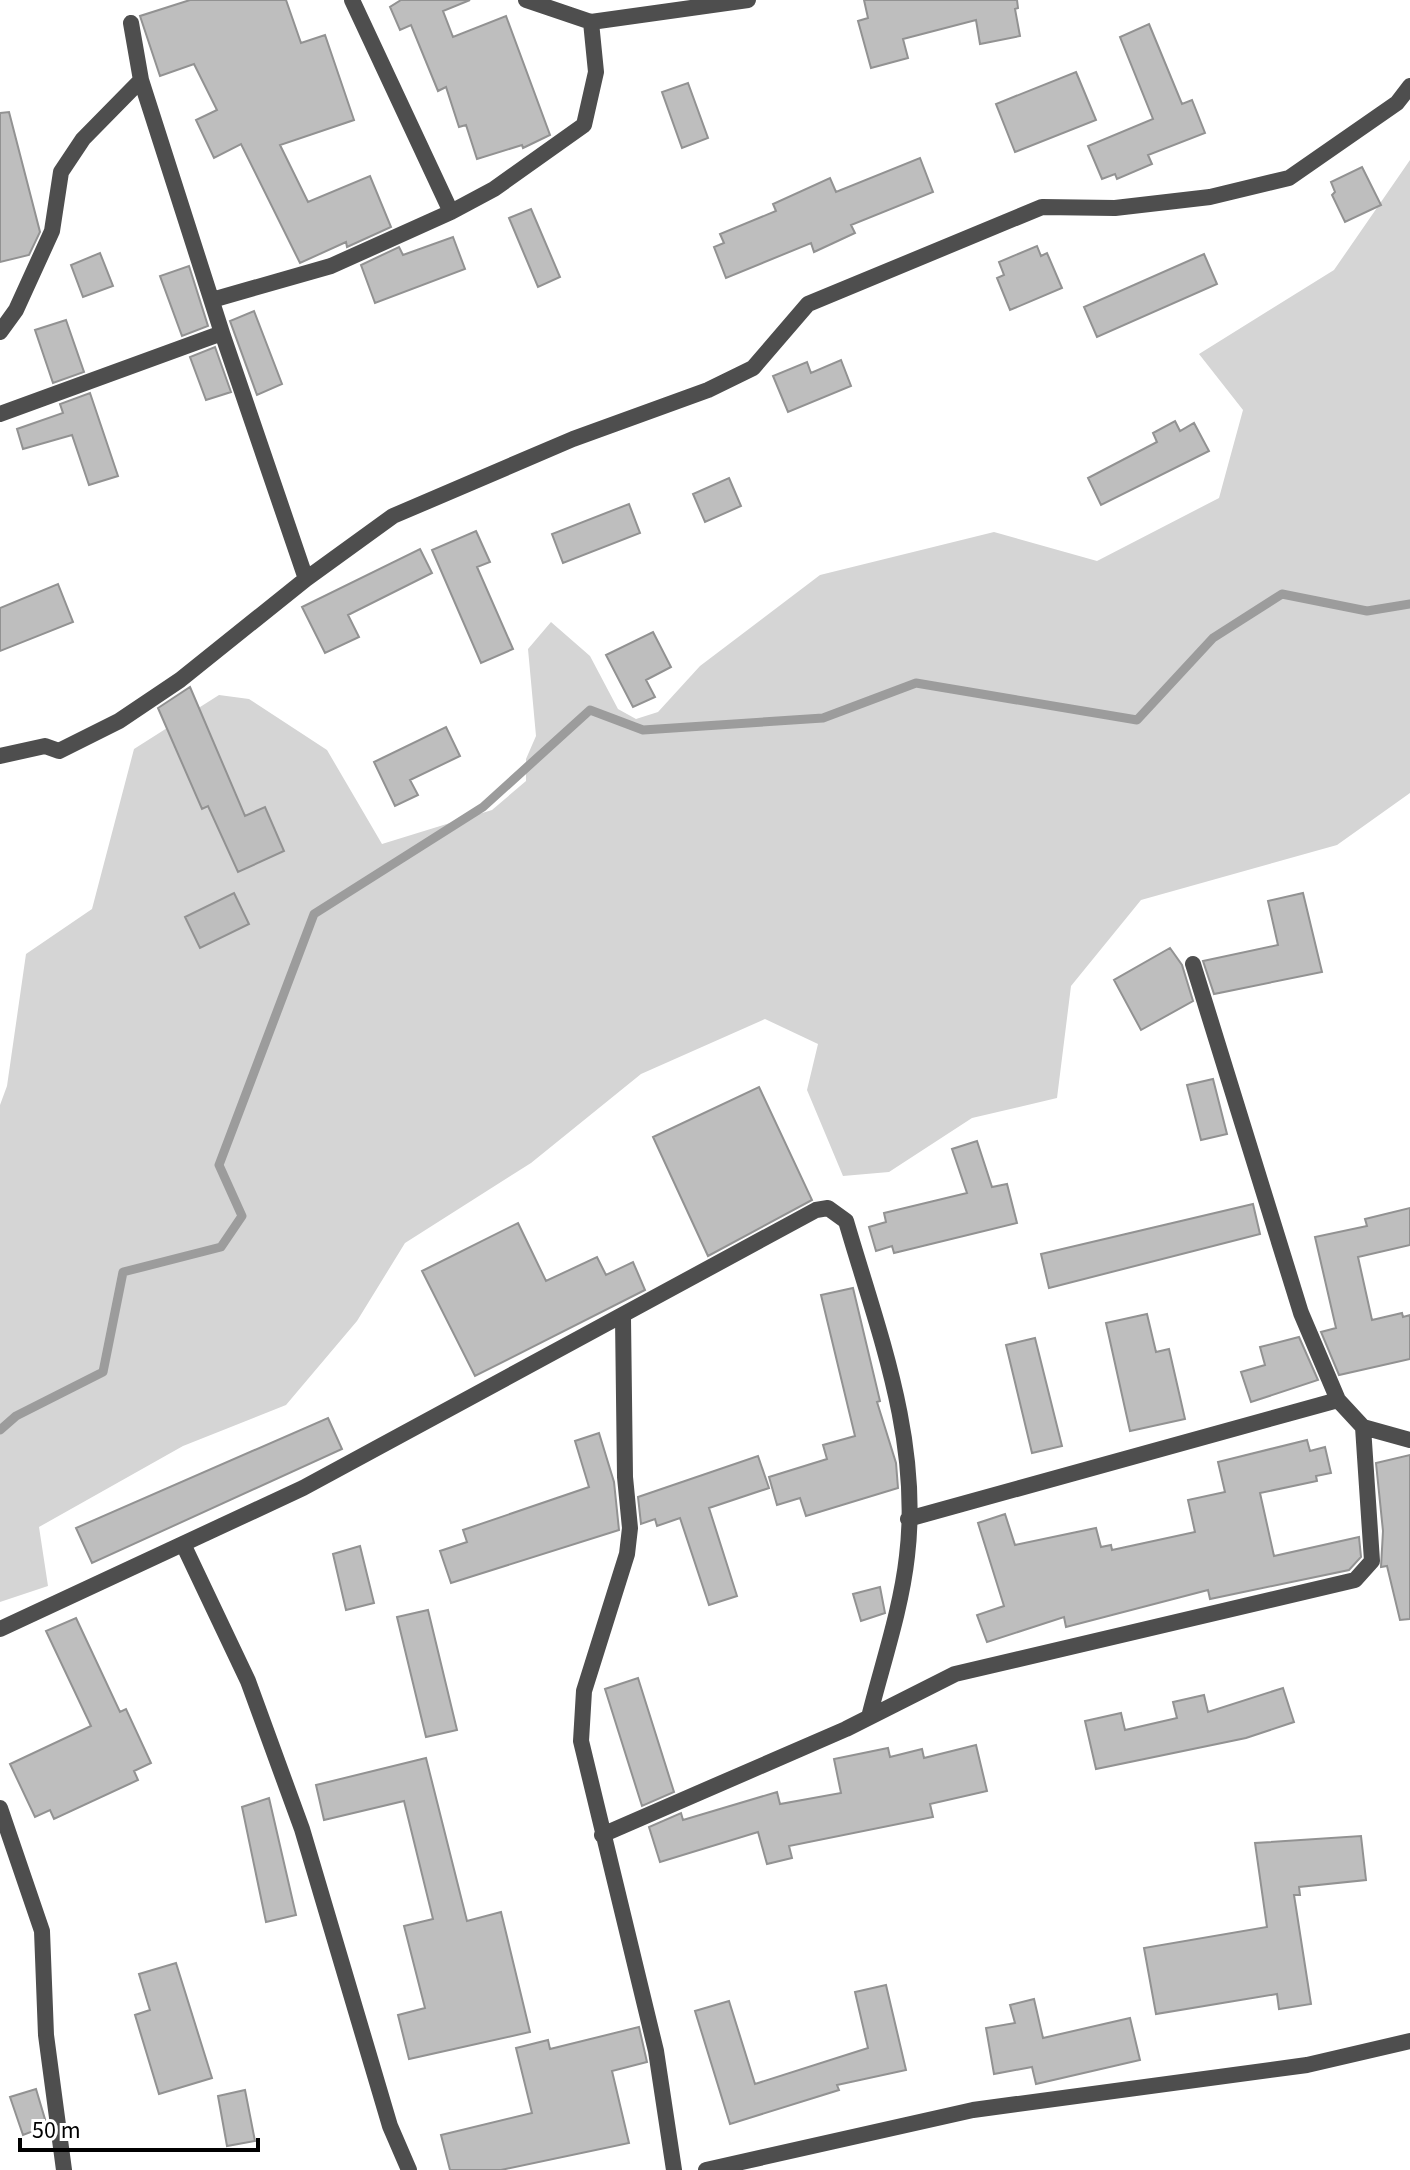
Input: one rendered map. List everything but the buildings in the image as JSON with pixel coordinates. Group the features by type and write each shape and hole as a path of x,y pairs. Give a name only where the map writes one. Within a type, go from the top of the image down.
{"street":[{"path":"352,0 451,212"},
{"path":"526,0 591,22 748,0"},
{"path":"212,300 331,266 451,212 494,189 584,125 596,72 591,22"},
{"path":"131,23 141,80 222,333 306,579"},
{"path":"0,332 16,310 52,231 61,172 83,139 141,80"},
{"path":"0,756 45,746 59,751 119,721 180,680 306,579 393,516 753,368 808,304 1042,207 1115,208 1210,197 1289,178 1397,103 1410,86"},
{"path":"0,414 222,333"},
{"path":"1193,964 1301,1313 1338,1400 1363,1427 1410,1440"},
{"path":"0,1629 303,1488 623,1318 816,1210 828,1208 846,1221 892,1370 904,1430 909,1486 907,1557 869,1717"},
{"path":"623,1318 625,1477 630,1528 627,1554 584,1691 581,1741 656,2051 674,2170"},
{"path":"908,1519 1338,1400"},
{"path":"602,1835 869,1717 955,1674 1355,1580 1372,1561 1363,1427"},
{"path":"183,1544 248,1681 302,1829 390,2126 409,2170"},
{"path":"0,1808 42,1931 46,2035 64,2170"},
{"path":"706,2170 973,2110 1307,2065 1410,2041"}],"shaded area":[{"path":"1410,160 1410,793 1337,845 1141,900 1071,986 1057,1098 972,1118 889,1172 843,1176 807,1090 818,1044 765,1019 641,1074 531,1163 405,1243 357,1321 286,1405 183,1446 39,1527 48,1586 0,1602 0,1105 7,1086 26,954 92,909 134,749 219,695 249,699 327,750 382,844 492,810 526,781 526,759 536,736 528,649 551,622 590,656 618,709 636,719 658,712 700,666 820,575 994,532 1097,561 1219,498 1243,410 1199,354 1334,270"}],"waterway":[{"path":"0,1430 16,1416 103,1372 123,1272 221,1247 242,1216 219,1165 314,914 483,807 590,710 643,730 823,718 916,683 1137,720 1213,638 1282,594 1367,611 1410,604"}]}
